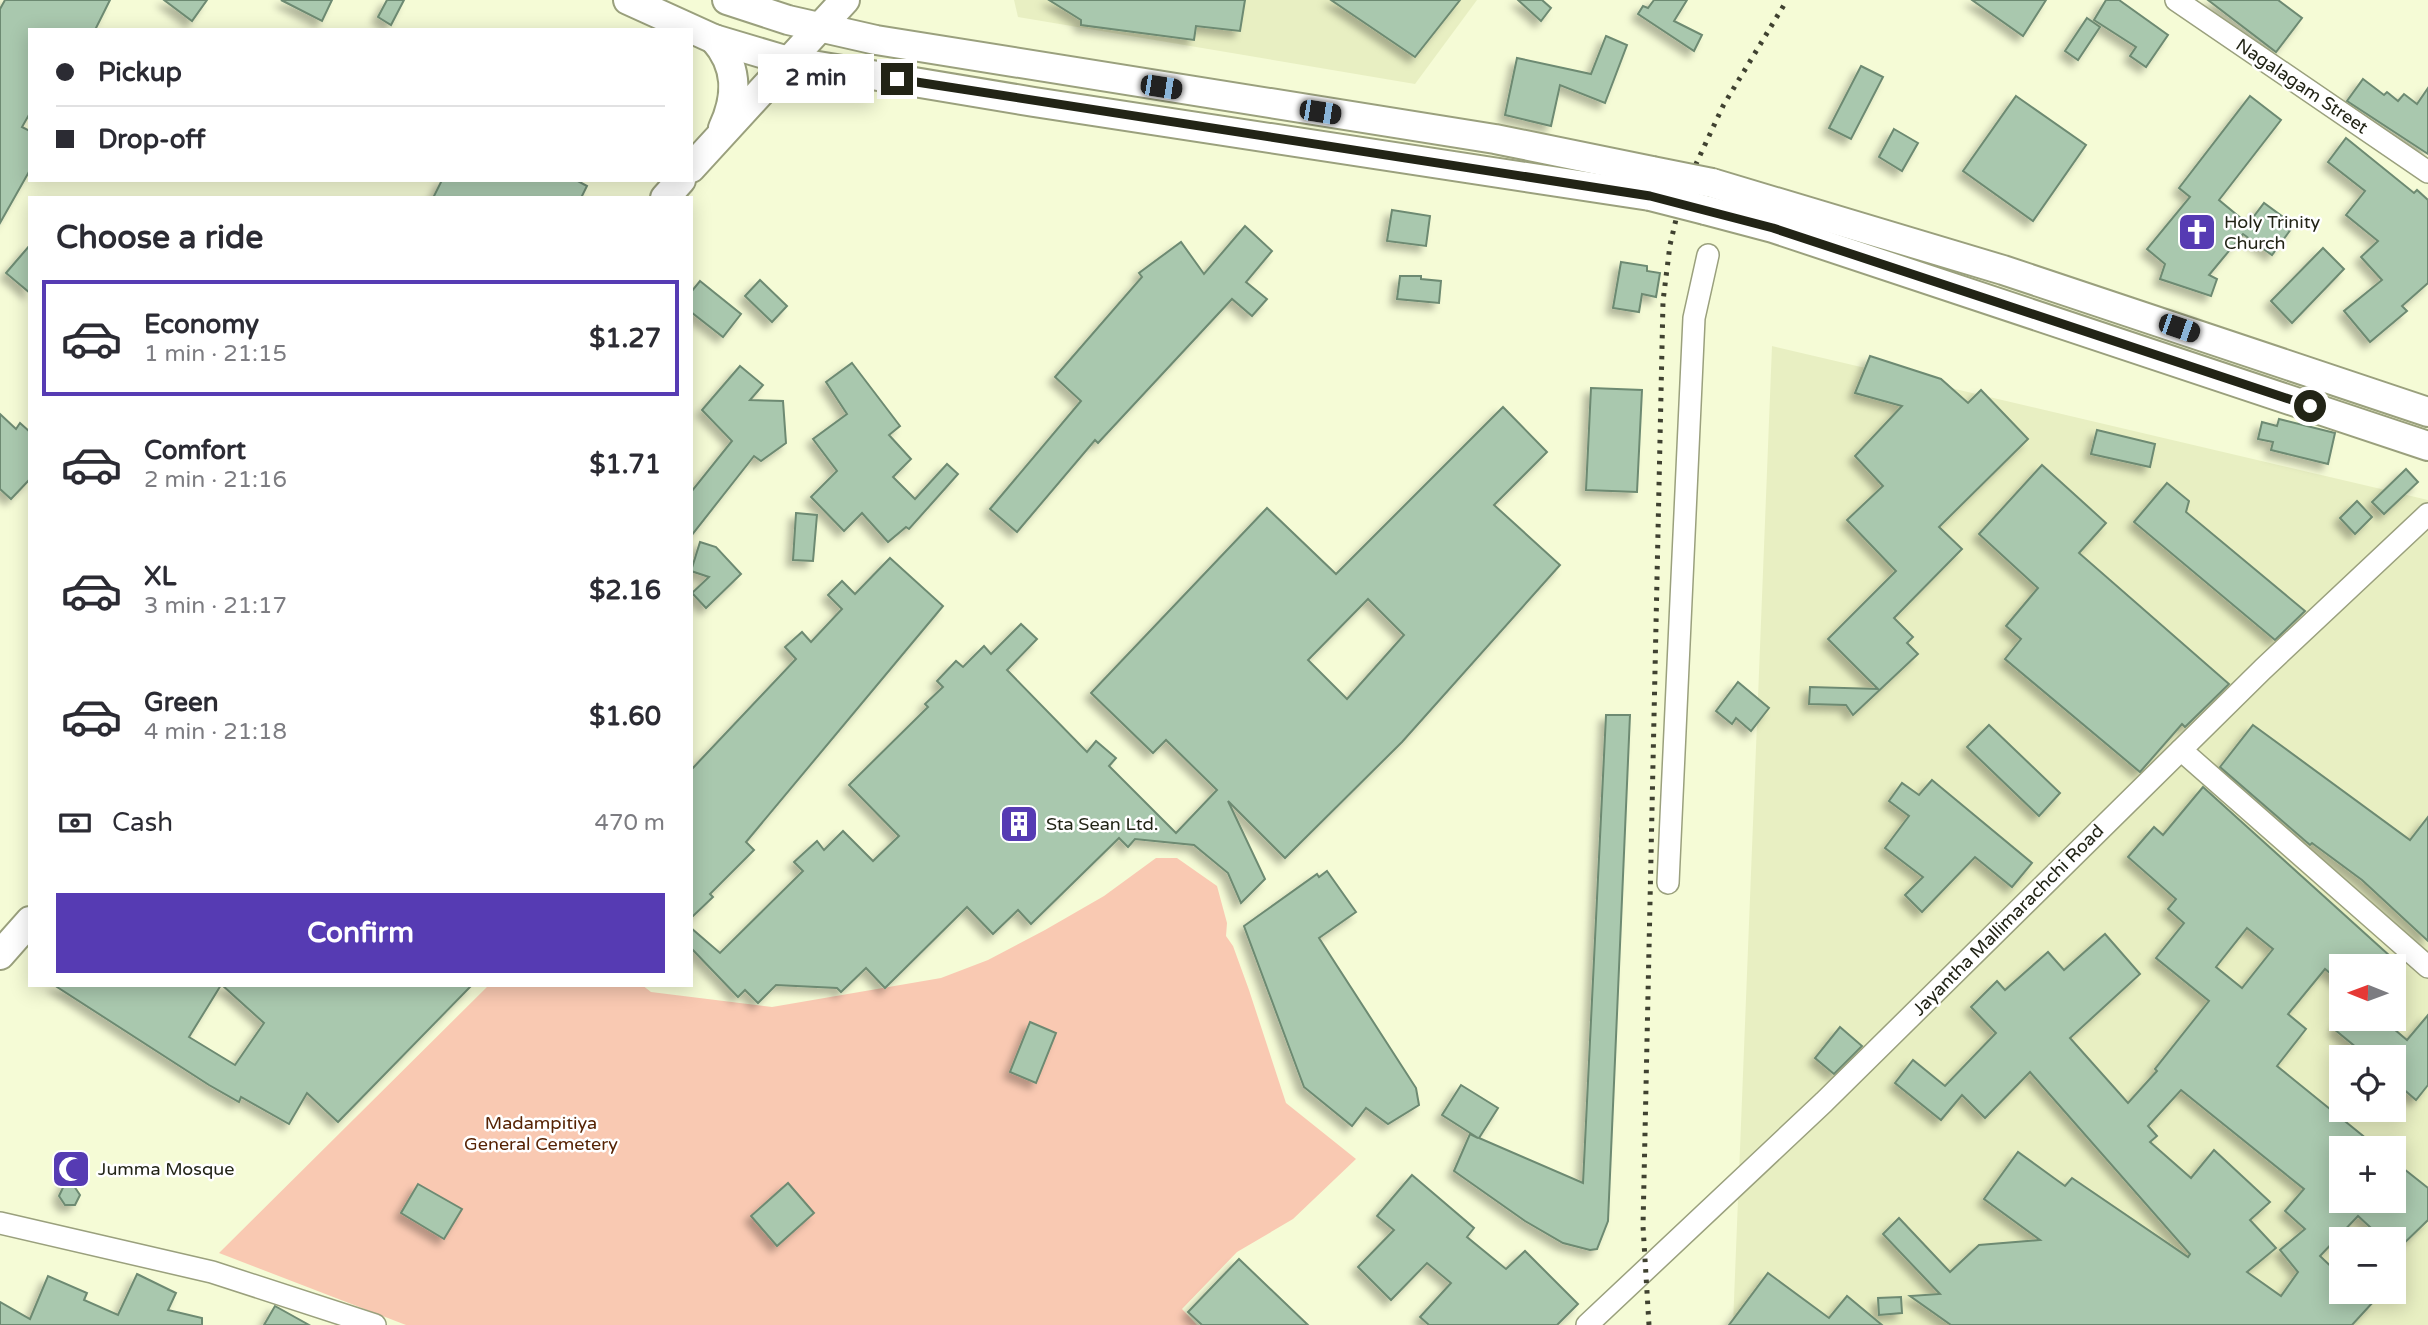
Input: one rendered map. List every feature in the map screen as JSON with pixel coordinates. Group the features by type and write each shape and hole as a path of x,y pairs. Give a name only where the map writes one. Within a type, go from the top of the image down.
{"main road":[{"path":"628,0 690,28"},
{"path":"727,0 819,27 876,40 1494,139 1651,183 1990,266 2428,412"},
{"path":"693,167 845,0"},
{"path":"855,0 860,21 876,40"},
{"path":"693,29 714,39 788,61 1034,102 1651,183"},
{"path":"714,39 726,52 734,80 732,106 718,140"},
{"path":"667,196 679,182"},
{"path":"1708,196 1773,228 2216,373 2428,446"},
{"path":"2216,373 2224,344"},
{"path":"0,955 28,923"}],"street":[{"name":"Nagalagam Street","path":"2176,0 2428,172"},
{"path":"1668,883 1694,317 1708,255"},
{"name":"Jayantha Mallimarachchi Road","path":"1587,1325 1824,1102 2181,750 2428,513"},
{"path":"2181,750 2428,967"},
{"path":"0,1223 212,1272 375,1325"}],"shaded area":[{"path":"1014,0 1477,0 1415,84 1018,17"},
{"path":"1772,346 2428,500 2428,1325 1733,1325"}],"green space":[{"name":"Madampitiya General Cemetery","path":"1156,858 1177,858 1217,886 1227,923 1226,936 1233,946 1249,990 1286,1103 1356,1159 1293,1219 1237,1252 1182,1309 1197,1325 406,1325 219,1253 487,987 645,987 651,992 772,1007 941,978 988,960 1104,896"}],"building":[{"path":"5,0 110,0 96,28 28,28 28,116 22,127 28,130 28,174 0,223 0,9"},
{"path":"164,0 207,0 192,21"},
{"path":"281,0 332,0 322,21"},
{"path":"387,0 404,0 391,25 378,17"},
{"path":"1049,0 1245,0 1240,31 1196,26 1194,40 1081,25 1081,20"},
{"path":"1331,0 1460,0 1415,57"},
{"path":"1518,0 1542,0 1551,8 1541,21"},
{"path":"1654,0 1687,0 1674,21 1702,35 1694,51 1638,14 1643,6 1648,8"},
{"path":"1972,0 2046,0 2023,36"},
{"path":"2106,0 2119,0 2168,35 2146,67 2130,56 2136,47 2094,20"},
{"path":"2208,0 2278,0 2302,18 2276,52"},
{"path":"2087,18 2100,27 2078,60 2065,51"},
{"path":"1606,36 1627,45 1605,103 1560,85 1551,126 1505,115 1517,58 1591,74"},
{"path":"1861,66 1883,77 1851,139 1829,128"},
{"path":"2363,79 2384,95 2387,92 2398,101 2404,94 2417,104 2428,88 2428,154 2347,101"},
{"path":"2016,96 2086,145 2033,221 1963,171"},
{"path":"2250,96 2281,120 2219,200 2248,224 2264,203 2294,225 2272,255 2243,234 2209,275 2217,279 2211,296 2160,279 2165,264 2147,249 2190,197 2179,188"},
{"path":"1894,129 1918,143 1902,171 1879,157"},
{"path":"2346,138 2414,193 2417,190 2428,200 2428,283 2402,306 2407,311 2370,342 2344,311 2382,280 2361,257 2378,241 2346,215 2365,191 2328,162"},
{"path":"441,182 580,182 587,186 582,196 434,196"},
{"path":"1392,210 1430,216 1426,246 1387,241"},
{"path":"1245,226 1272,251 1246,282 1267,299 1252,316 1232,299 1098,443 1095,440 1017,532 990,509 1081,401 1055,377 1142,277 1139,273 1181,242 1204,274"},
{"path":"28,247 28,291 6,273"},
{"path":"2323,248 2344,269 2292,323 2271,301"},
{"path":"1621,262 1647,266 1647,271 1660,273 1656,297 1642,294 1639,312 1613,308"},
{"path":"1400,276 1421,276 1421,279 1441,281 1439,303 1397,299"},
{"path":"760,280 787,306 772,322 745,296"},
{"path":"700,281 741,314 723,337 693,314 693,290"},
{"path":"1870,356 1941,379 1968,403 1981,390 2028,439 1939,527 1962,549 1894,618 1913,637 1907,643 1918,654 1853,715 1846,705 1809,704 1810,687 1878,689 1828,639 1896,571 1847,520 1883,486 1855,456 1902,406 1855,393"},
{"path":"852,363 900,426 889,435 911,459 893,477 915,499 947,464 958,474 909,529 906,527 888,542 862,513 844,531 811,497 837,471 813,439 847,414 826,382"},
{"path":"740,366 763,385 750,400 783,401 786,443 761,461 754,456 693,533 693,490 732,441 702,410"},
{"path":"1591,388 1642,390 1637,492 1586,490"},
{"path":"1503,407 1547,452 1494,505 1560,565 1402,742 1285,858 1228,801 1265,879 1241,903 1228,873 1194,845 1135,839 1128,847 1119,838 1031,924 1018,910 993,934 967,907 885,988 866,968 841,992 837,988 776,985 758,1003 745,990 738,997 693,950 693,930 720,953 803,871 794,862 817,841 824,850 843,831 873,861 899,836 849,785 928,707 925,704 943,687 937,681 956,661 963,667 984,646 991,654 1021,624 1037,639 1007,670 1087,752 1096,741 1116,758 1109,766 1176,833 1217,790 1166,740 1153,753 1091,693 1267,508 1336,574","holes":["1368,599 1404,635 1347,699 1308,660"]},
{"path":"0,414 16,429 20,423 28,430 28,481 11,499 0,489"},
{"path":"2279,419 2335,433 2328,464 2271,450 2273,442 2258,439 2262,422 2277,426"},
{"path":"2097,430 2155,444 2150,467 2091,454"},
{"path":"2042,465 2106,523 2079,553 2229,684 2185,727 2182,724 2140,772 2005,659 2021,639 2006,626 2038,588 1979,534"},
{"path":"2406,469 2418,482 2384,514 2372,502"},
{"path":"2167,483 2189,501 2186,512 2305,611 2275,640 2134,522"},
{"path":"2357,501 2372,517 2355,534 2340,518"},
{"path":"796,513 817,515 813,561 793,560"},
{"path":"700,542 716,547 741,574 706,608 693,592 709,577 693,572"},
{"path":"890,558 943,606 746,842 754,850 710,894 713,897 693,916 693,768 796,659 785,647 802,632 811,642 842,609 828,595 842,581 855,594"},
{"path":"1738,682 1769,708 1751,731 1736,718 1732,724 1716,711"},
{"path":"1606,715 1630,715 1608,1221 1597,1249 1590,1250 1563,1243 1525,1221 1454,1171 1470,1134 1478,1138 1442,1115 1461,1085 1498,1108 1479,1138 1583,1183"},
{"path":"1989,725 2060,793 2039,816 1967,747"},
{"path":"2253,725 2410,840 2428,817 2428,941 2362,880 2312,843 2310,845 2220,767"},
{"path":"1932,780 2032,863 2012,887 1975,857 1922,912 1905,895 1923,877 1885,848 1909,816 1889,801 1902,783 1919,795"},
{"path":"2203,787 2388,954 2329,954 2329,972 2325,969 2288,1014 2306,1029 2277,1066 2329,1108 2329,1122 2346,1122 2363,1136 2329,1136 2329,1213 2406,1213 2406,1171 2428,1188 2428,1220 2406,1241 2406,1227 2370,1227 2358,1216 2348,1227 2329,1227 2329,1247 2320,1256 2329,1265 2329,1304 2371,1304 2352,1325 1951,1325 1910,1296 1940,1294 1883,1234 1899,1218 1950,1272 1979,1245 2040,1240 1984,1199 2018,1152 2065,1186 2072,1178 2188,1257 2190,1254 2030,1072 1985,1118 1962,1095 1941,1120 1895,1083 1913,1060 1945,1086 1996,1033 1971,1007 1997,981 2005,990 2048,952 2064,970 2105,934 2140,974 2070,1038 2128,1103 2157,1071 2155,1069 2209,1001 2156,958 2184,923 2168,909 2176,899 2128,857 2154,827 2163,835","holes":["2247,928 2273,949 2242,988 2216,967","2181,1090 2304,1189 2285,1211 2305,1229 2280,1250 2298,1272 2281,1296 2247,1272 2276,1248 2250,1220 2270,1202 2214,1150 2191,1178 2150,1142 2157,1136 2148,1126"]},
{"path":"1327,871 1356,912 1319,938 1416,1088 1419,1105 1388,1124 1366,1108 1352,1126 1304,1087 1244,926 1317,874 1319,877"},
{"path":"57,987 220,987 189,1037 235,1065 264,1023 224,987 470,987 338,1122 307,1093 289,1124 241,1097 239,1102"},
{"path":"2428,1015 2428,1085 2416,1100 2406,1091 2406,1045 2353,1045 2336,1031 2396,1031 2407,1040"},
{"path":"1030,1022 1056,1033 1036,1083 1010,1072"},
{"path":"1840,1027 1862,1046 1834,1074 1815,1058"},
{"path":"1412,1175 1474,1228 1467,1237 1506,1269 1525,1251 1578,1304 1557,1325 1429,1325 1420,1317 1451,1283 1427,1263 1391,1300 1358,1267 1394,1230 1377,1216"},
{"path":"68,1177 80,1195 75,1205 65,1205 59,1196"},
{"path":"788,1183 814,1213 777,1246 751,1216"},
{"path":"418,1184 462,1209 444,1239 401,1213"},
{"path":"1239,1259 1308,1325 1202,1325 1188,1312"},
{"path":"1768,1273 1829,1318 1847,1296 1882,1325 1729,1325"},
{"path":"137,1274 176,1293 168,1310 202,1318 202,1325 0,1325 0,1302 30,1319 48,1276 87,1293 84,1300 118,1315"},
{"path":"1901,1297 1902,1313 1879,1315 1878,1298"},
{"path":"275,1306 309,1325 264,1325"}],"railway":[{"path":"1649,1325 1643,1226 1663,301 1670,245 1682,194 1723,106 1787,0"}],"place":[{"name":"Holy Trinity Church","path":"2197,232"},
{"name":"Sta Sean Ltd.","path":"1019,824"},
{"name":"Jumma Mosque","path":"71,1169"}],"route":[{"path":"897,79 1650,196 1773,228 2310,406"}]}
